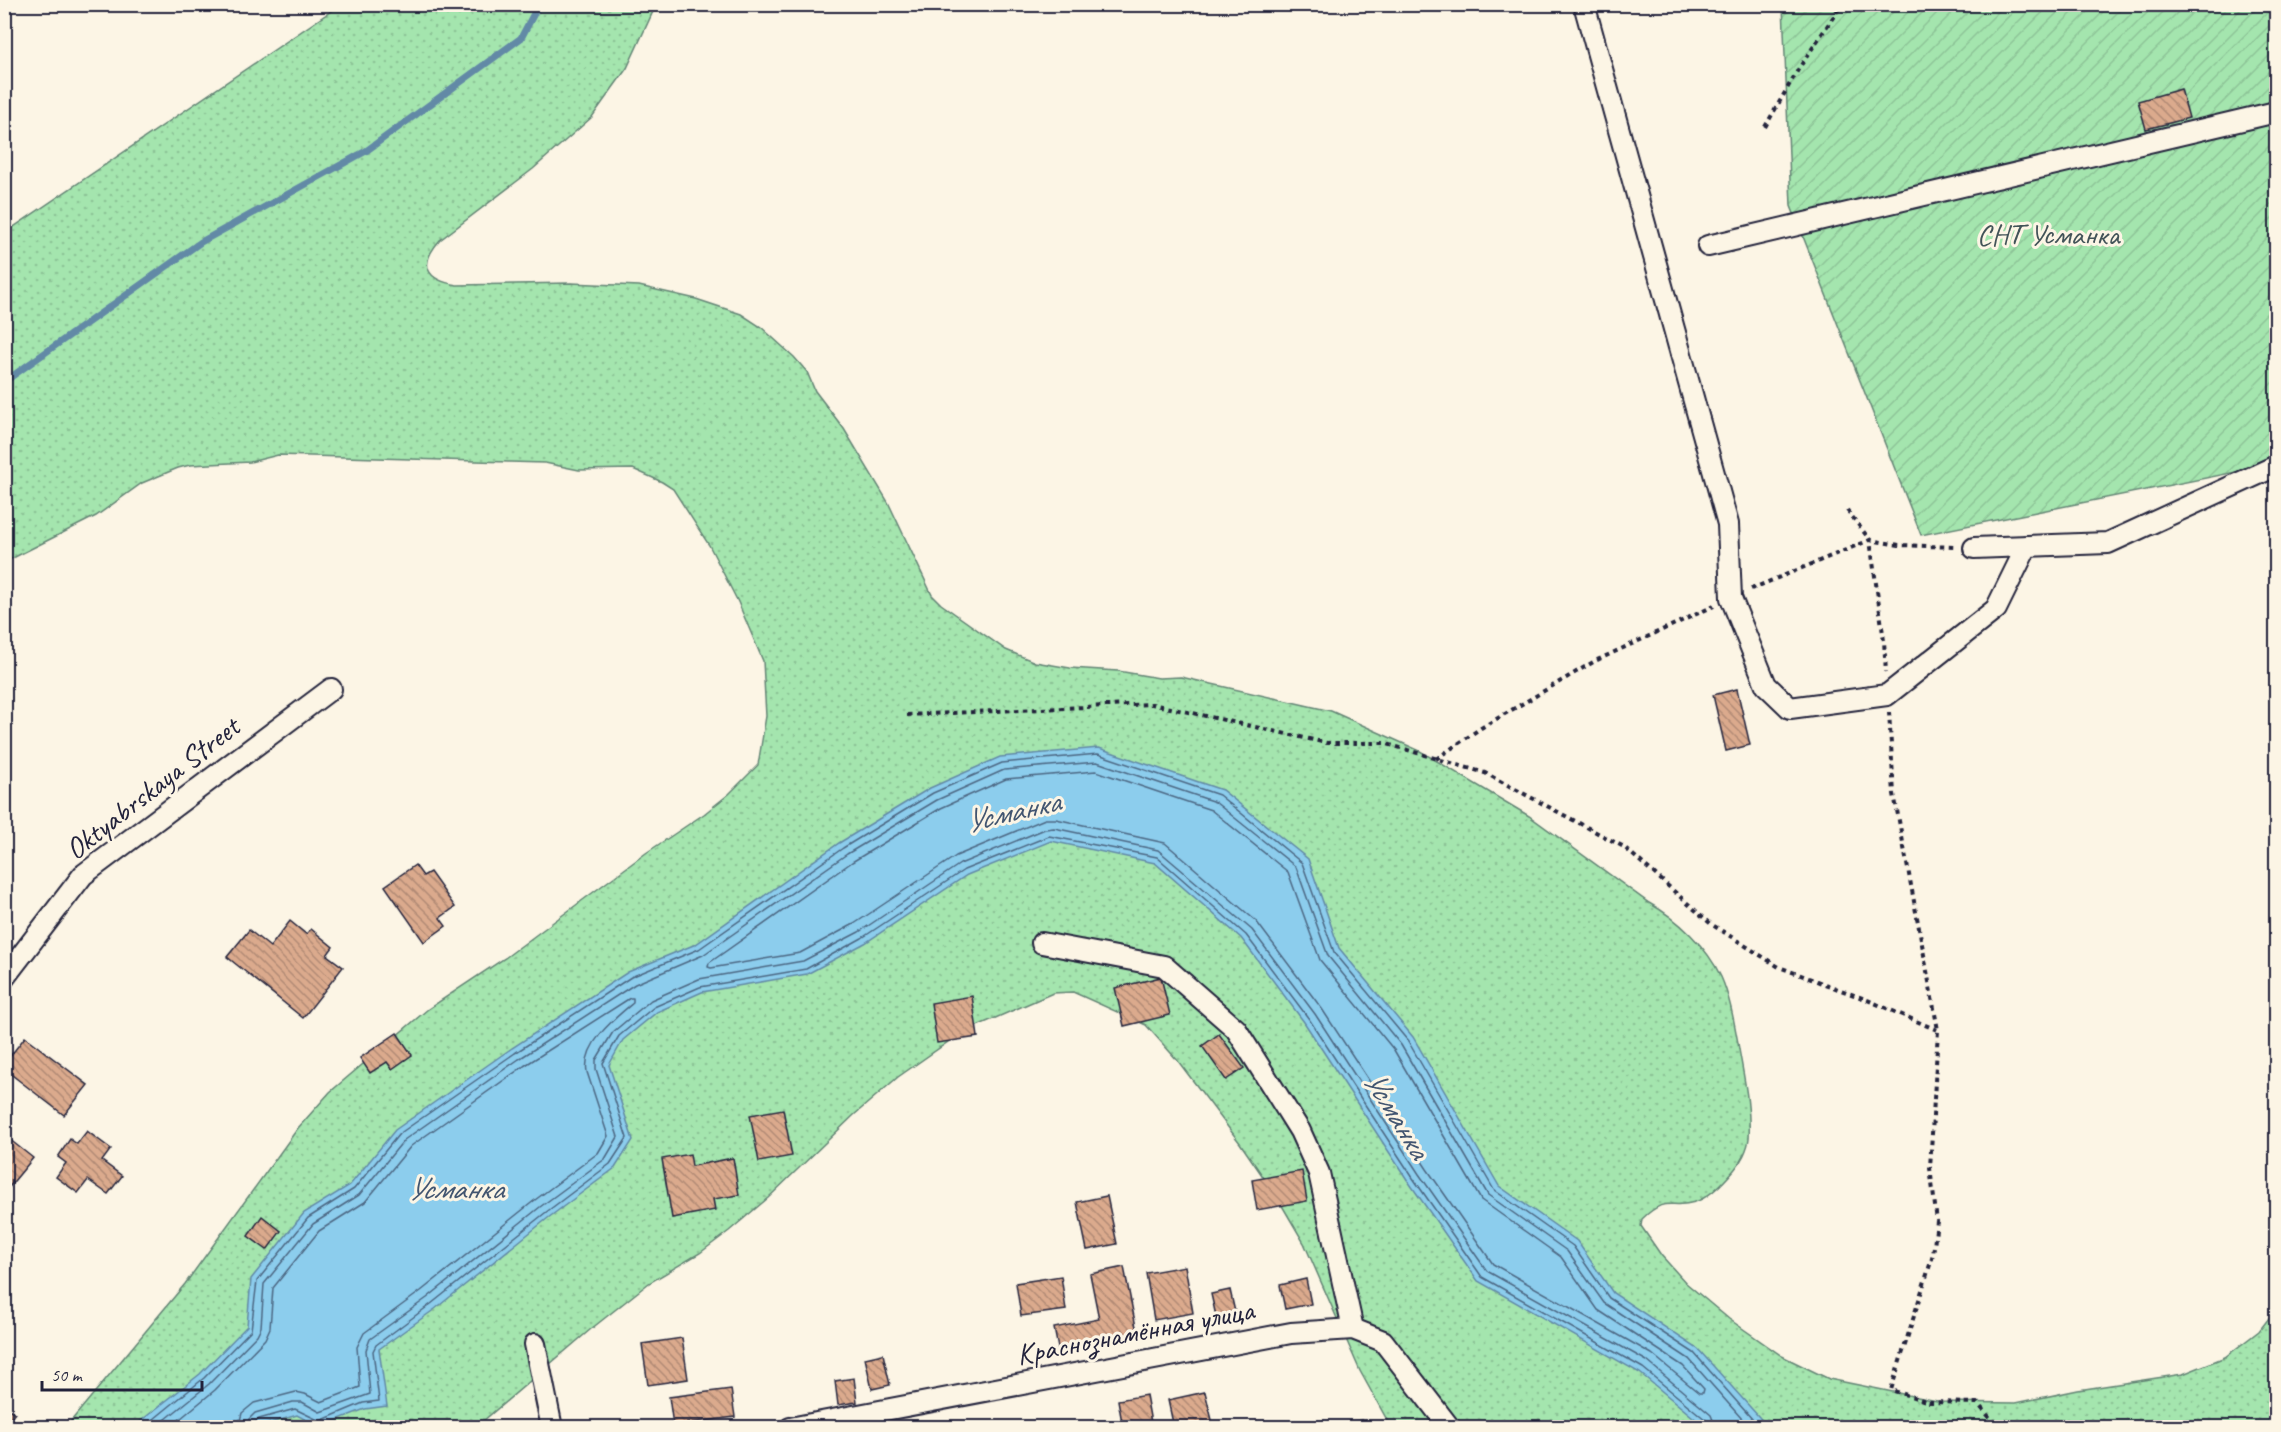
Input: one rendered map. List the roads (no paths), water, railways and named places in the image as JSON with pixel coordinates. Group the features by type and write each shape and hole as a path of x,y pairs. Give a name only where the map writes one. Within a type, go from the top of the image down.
{"street":[{"path":"1584,4 1728,524 1731,598 1766,685 1790,708 1887,694 1996,609 2027,546"},
{"path":"1708,246 2277,112"},
{"path":"1974,548 2108,543 2277,466"},
{"name":"Oktyabrskaya Street","path":"4,978 83,875 331,689"},
{"path":"1042,943 1164,966 1236,1029 1300,1131 1319,1173 1353,1329"},
{"name":"Краснознамённая улица","path":"790,1428 1291,1333 1353,1329 1383,1341 1450,1428"},
{"path":"535,1344 552,1428"}],"water":[{"name":"Усманка","path":"1099,748 1222,790 1308,859 1339,948 1413,1037 1499,1186 1577,1241 1613,1293 1698,1349 1768,1427 1705,1427 1640,1373 1478,1281 1408,1181 1304,1022 1241,938 1155,863 1051,841 967,875 865,943 807,974 702,992 657,1012 623,1040 609,1065 633,1140 615,1168 548,1218 435,1309 379,1349 387,1406 365,1409 319,1427 297,1415 257,1427 133,1427 200,1374 247,1326 251,1279 304,1213 350,1185 395,1130 512,1048 628,972 696,944 839,843 930,788 1000,757"}],"waterway":[{"path":"4,382 201,242 366,151 521,38 539,4"}],"park label":[{"name":"СНТ Усманка","path":"2048,234"}]}
